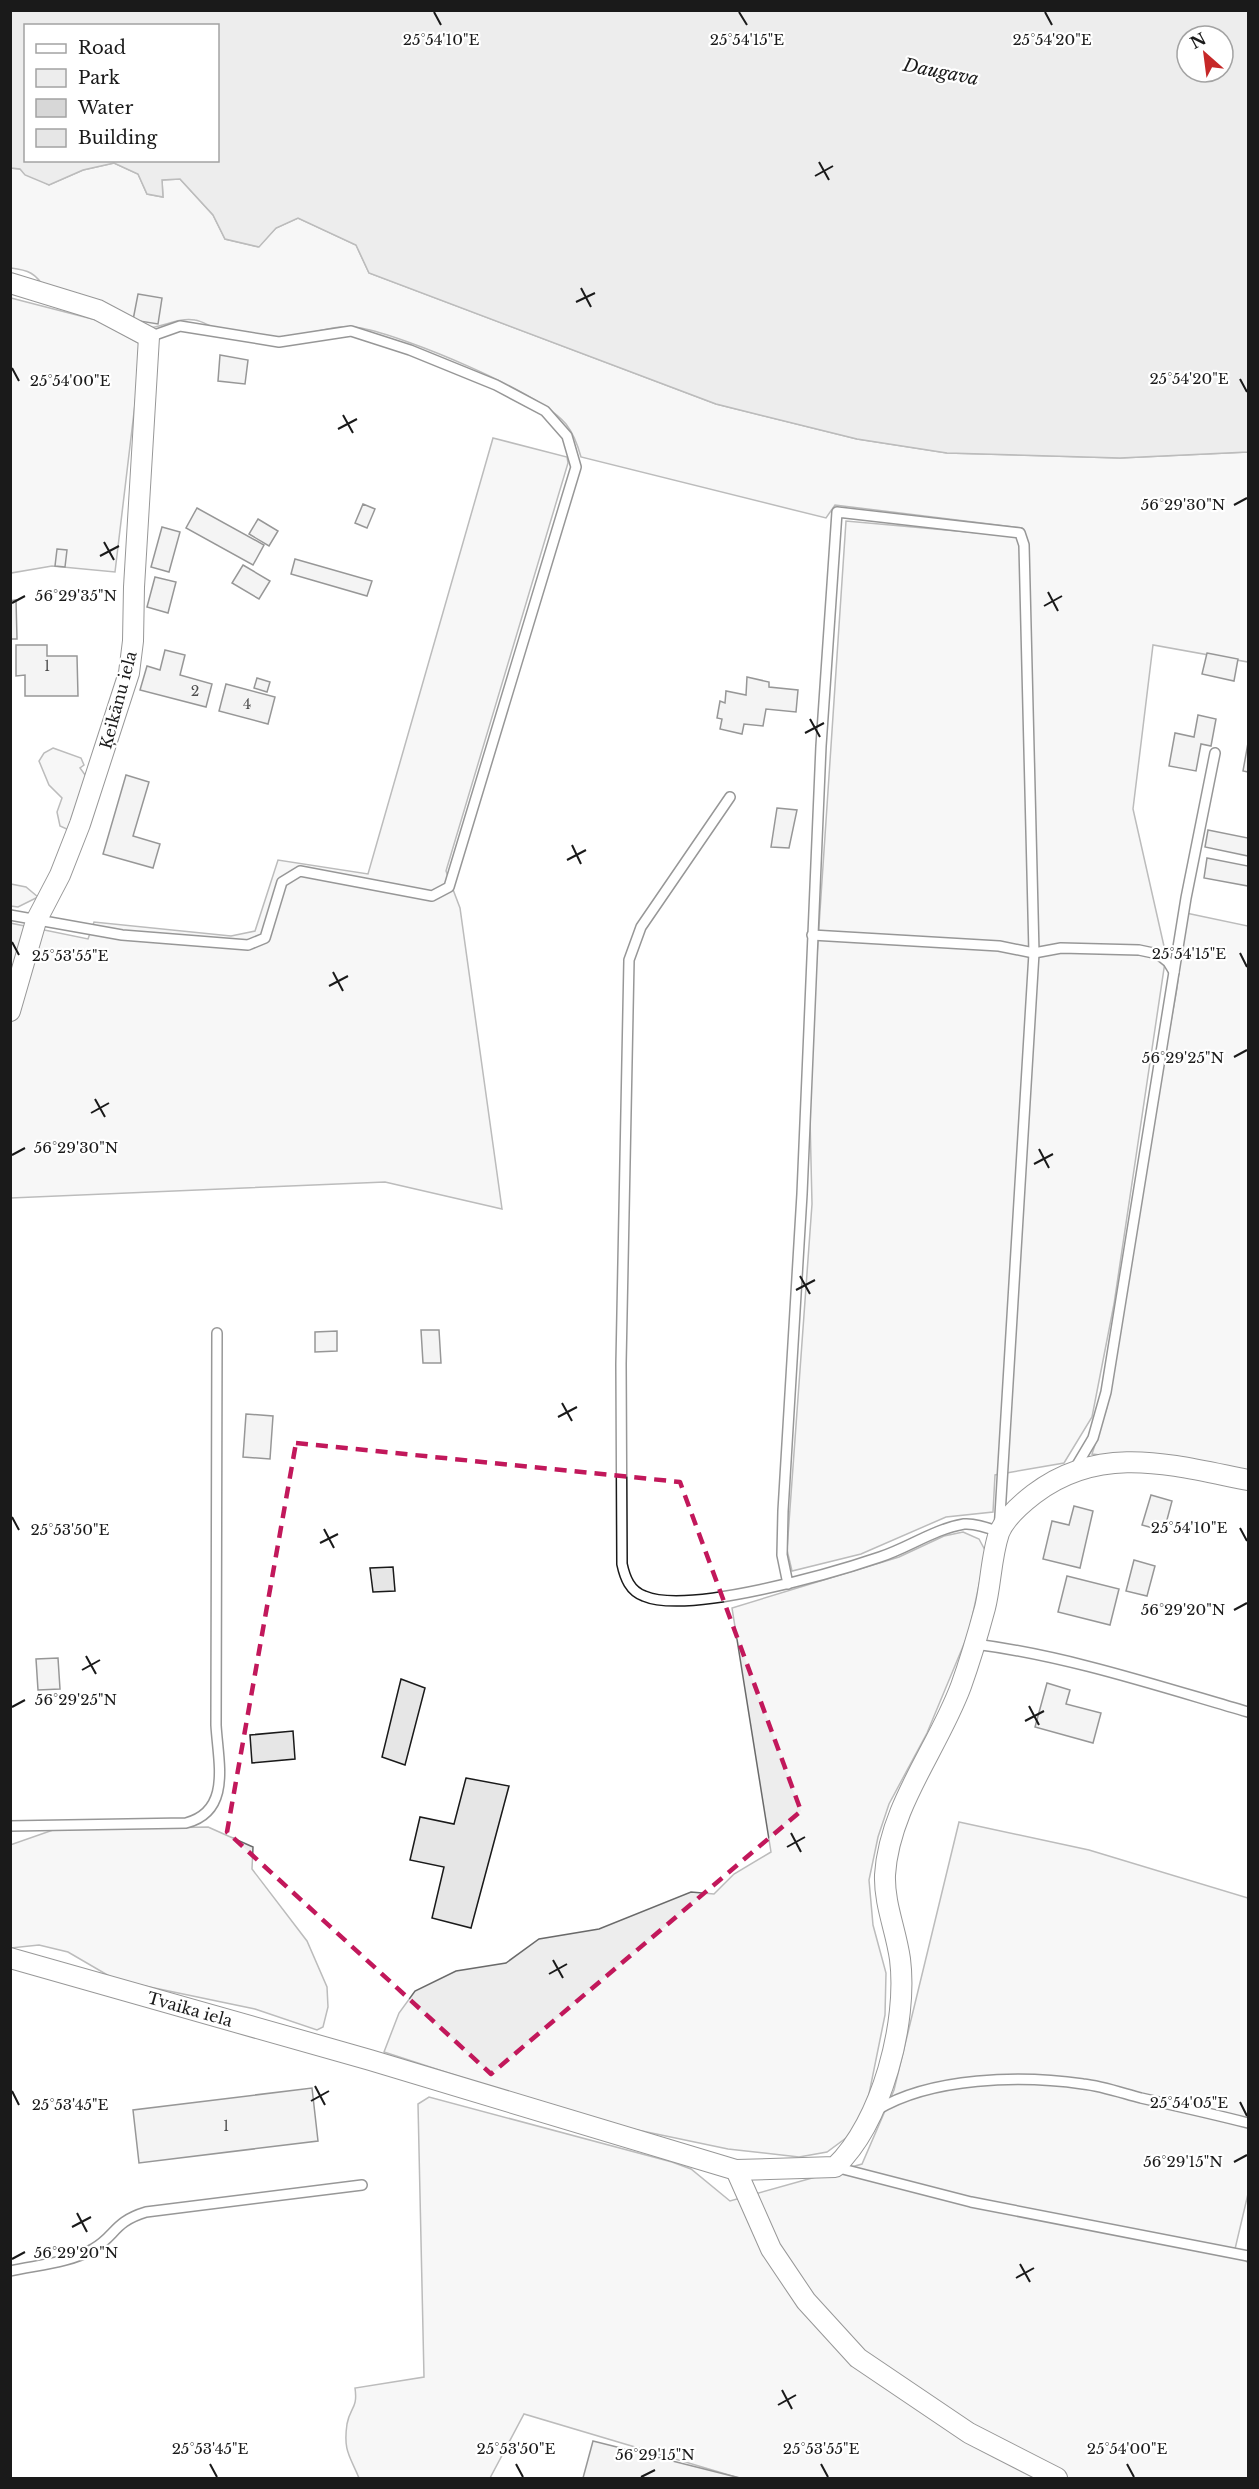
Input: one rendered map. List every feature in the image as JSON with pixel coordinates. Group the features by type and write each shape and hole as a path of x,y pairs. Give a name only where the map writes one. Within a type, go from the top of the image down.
{"street":[{"path":"10,283 98,310 149,337"},
{"name":"Ķeikānu iela","path":"10,1011 36,921 60,875 81,824 129,673 133,641 134,587 149,337"},
{"path":"835,2167 859,2138 880,2093 893,2045 902,1992 900,1957 888,1912 885,1877 888,1847 900,1814 960,1687 985,1608 999,1532 1025,1501 1047,1484 1074,1470 1101,1463 1134,1462 1248,1480"},
{"name":"Tvaika iela","path":"10,1958 370,2060 736,2170 835,2167"},
{"path":"736,2170 771,2249 806,2301 858,2358 969,2433 1057,2478"}],"lane":[{"path":"10,915 122,935 248,945 265,938 282,882 300,872 432,896 449,887 576,467 567,436 545,411 496,385 410,350 351,331 279,342 180,327 149,337"},
{"path":"730,797 641,927 629,960 621,1364 622,1564 630,1587 643,1596 660,1600 686,1600 788,1584 881,1557 947,1528 968,1524 999,1532 1034,953 1024,545 1020,533 837,512 821,746 802,1194 783,1511 782,1555 788,1584"},
{"path":"1074,1470 1093,1438 1106,1392 1196,839 1215,753"},
{"path":"812,934 999,946 1034,953 1060,948 1138,950 1158,954 1168,962 1174,972"},
{"path":"10,1826 186,1823 206,1814 216,1804 220,1790 216,1725 217,1333"},
{"path":"974,1644 1024,1650 1248,1712"},
{"path":"872,2112 899,2096 944,2086 983,2081 1025,2081 1083,2084 1248,2123"},
{"path":"835,2167 971,2202 1248,2256"},
{"path":"10,2271 84,2254 95,2248 123,2220 146,2212 362,2185"}],"highlighted area":[{"path":"296,1443 680,1482 801,1811 491,2074 227,1832"}],"green space":[{"path":"114,163 138,174 147,194 163,197 162,180 180,179 213,215 225,239 258,247 276,228 298,218 356,245 369,273 716,404 857,439 947,453 1120,458 1248,452 1248,662 1153,645 1133,809 1166,955 1114,1304 1092,1417 1064,1463 995,1475 993,1512 946,1517 861,1554 792,1571 787,1550 812,1204 809,1076 846,521 1025,537 1022,528 835,505 826,518 581,457 566,424 528,396 437,353 381,333 361,328 342,327 298,336 271,337 216,328 188,319 146,328 45,289 31,273 11,268 10,168 20,169 49,185 83,170"},
{"path":"11,298 100,321 142,345 115,572 52,566 11,573"},
{"path":"493,438 567,457 568,463 446,871 460,908 502,1209 385,1182 11,1198 10,923 88,939 94,922 231,936 255,931 278,860 368,874"},
{"path":"53,748 81,758 84,765 80,768 88,779 71,831 60,826 57,812 62,798 49,785 39,761 44,753"},
{"path":"11,884 26,887 38,897 18,907 11,906"},
{"path":"1186,913 1248,926 1248,1473 1092,1454 1107,1407 1120,1335 1145,1166 1177,988"},
{"path":"963,1532 979,1539 986,1552 969,1632 927,1733 889,1804 878,1837 869,1880 873,1925 886,1973 885,2015 868,2099 850,2135 827,2152 799,2157 728,2149 599,2122 384,2052 399,2013 415,1991 456,1971 506,1963 539,1939 599,1929 691,1892 714,1894 734,1874 771,1852 732,1608 899,1557 944,1536"},
{"path":"959,1822 1089,1850 1248,1898 1248,2194 1235,2249 1248,2263 1248,2478 739,2478 524,2414 490,2478 359,2478 348,2453 346,2441 348,2418 355,2404 355,2388 424,2377 418,2104 429,2097 672,2162 691,2169 730,2201 862,2164 894,2090"},
{"path":"208,1827 253,1847 252,1869 307,1941 327,1987 328,2007 323,2027 317,2030 255,2009 116,1980 68,1952 39,1945 11,1948 10,1845 53,1830"}],"water":[{"name":"Daugava","path":"10,11 1248,11 1248,452 1120,458 947,453 857,439 716,404 369,273 356,245 298,218 276,228 259,247 225,239 213,215 180,179 162,180 163,197 147,194 138,174 114,163 83,170 49,185 25,175 20,169 11,168"}],"building":[{"path":"138,294 162,298 158,324 133,320"},
{"path":"220,355 248,360 245,384 218,381"},
{"path":"363,504 375,509 367,528 355,523"},
{"path":"197,508 264,545 253,565 186,528"},
{"path":"258,519 278,531 269,546 249,534"},
{"path":"162,527 180,532 169,572 151,567"},
{"path":"57,549 67,550 65,567 55,566"},
{"path":"295,559 372,581 367,596 291,574"},
{"path":"243,565 270,581 259,599 232,583"},
{"path":"155,577 176,582 168,613 147,607"},
{"path":"16,600 17,639 10,639 10,601"},
{"path":"16,645 47,645 47,656 77,656 78,696 25,696 25,675 16,676"},
{"path":"165,650 185,655 180,675 212,684 206,707 140,690 147,666 160,670"},
{"path":"1207,653 1238,659 1234,681 1202,674"},
{"path":"747,677 769,682 769,687 798,690 796,712 766,709 763,726 744,724 742,734 720,729 722,719 717,718 720,701 725,703 726,691 746,695"},
{"path":"257,678 270,682 267,692 254,688"},
{"path":"226,684 275,697 268,724 219,711"},
{"path":"1198,715 1216,719 1211,746 1201,744 1196,771 1169,766 1175,733 1194,737"},
{"path":"1248,743 1248,772 1243,771"},
{"path":"126,775 149,782 133,836 160,844 153,868 103,854"},
{"path":"777,808 797,810 789,848 771,847"},
{"path":"1208,830 1248,838 1248,856 1205,847"},
{"path":"1207,858 1248,866 1248,886 1204,878"},
{"path":"421,1330 439,1330 441,1363 423,1363"},
{"path":"337,1331 337,1351 315,1352 315,1332"},
{"path":"246,1414 273,1416 270,1459 243,1457"},
{"path":"1151,1495 1172,1501 1164,1531 1142,1525"},
{"path":"1074,1506 1093,1511 1080,1568 1043,1559 1052,1521 1069,1525"},
{"path":"1134,1560 1155,1566 1147,1596 1126,1591"},
{"path":"393,1567 395,1591 373,1592 370,1568"},
{"path":"1067,1576 1119,1589 1110,1625 1058,1612"},
{"path":"58,1658 60,1689 38,1690 36,1659"},
{"path":"401,1679 425,1688 405,1765 382,1757"},
{"path":"1047,1683 1070,1690 1066,1704 1101,1713 1093,1743 1035,1727"},
{"path":"293,1731 295,1759 252,1763 250,1735"},
{"path":"466,1778 509,1786 471,1928 432,1918 444,1867 410,1860 420,1817 454,1824"},
{"path":"312,2088 318,2141 139,2163 133,2110"},
{"path":"593,2441 740,2478 583,2478"}]}
